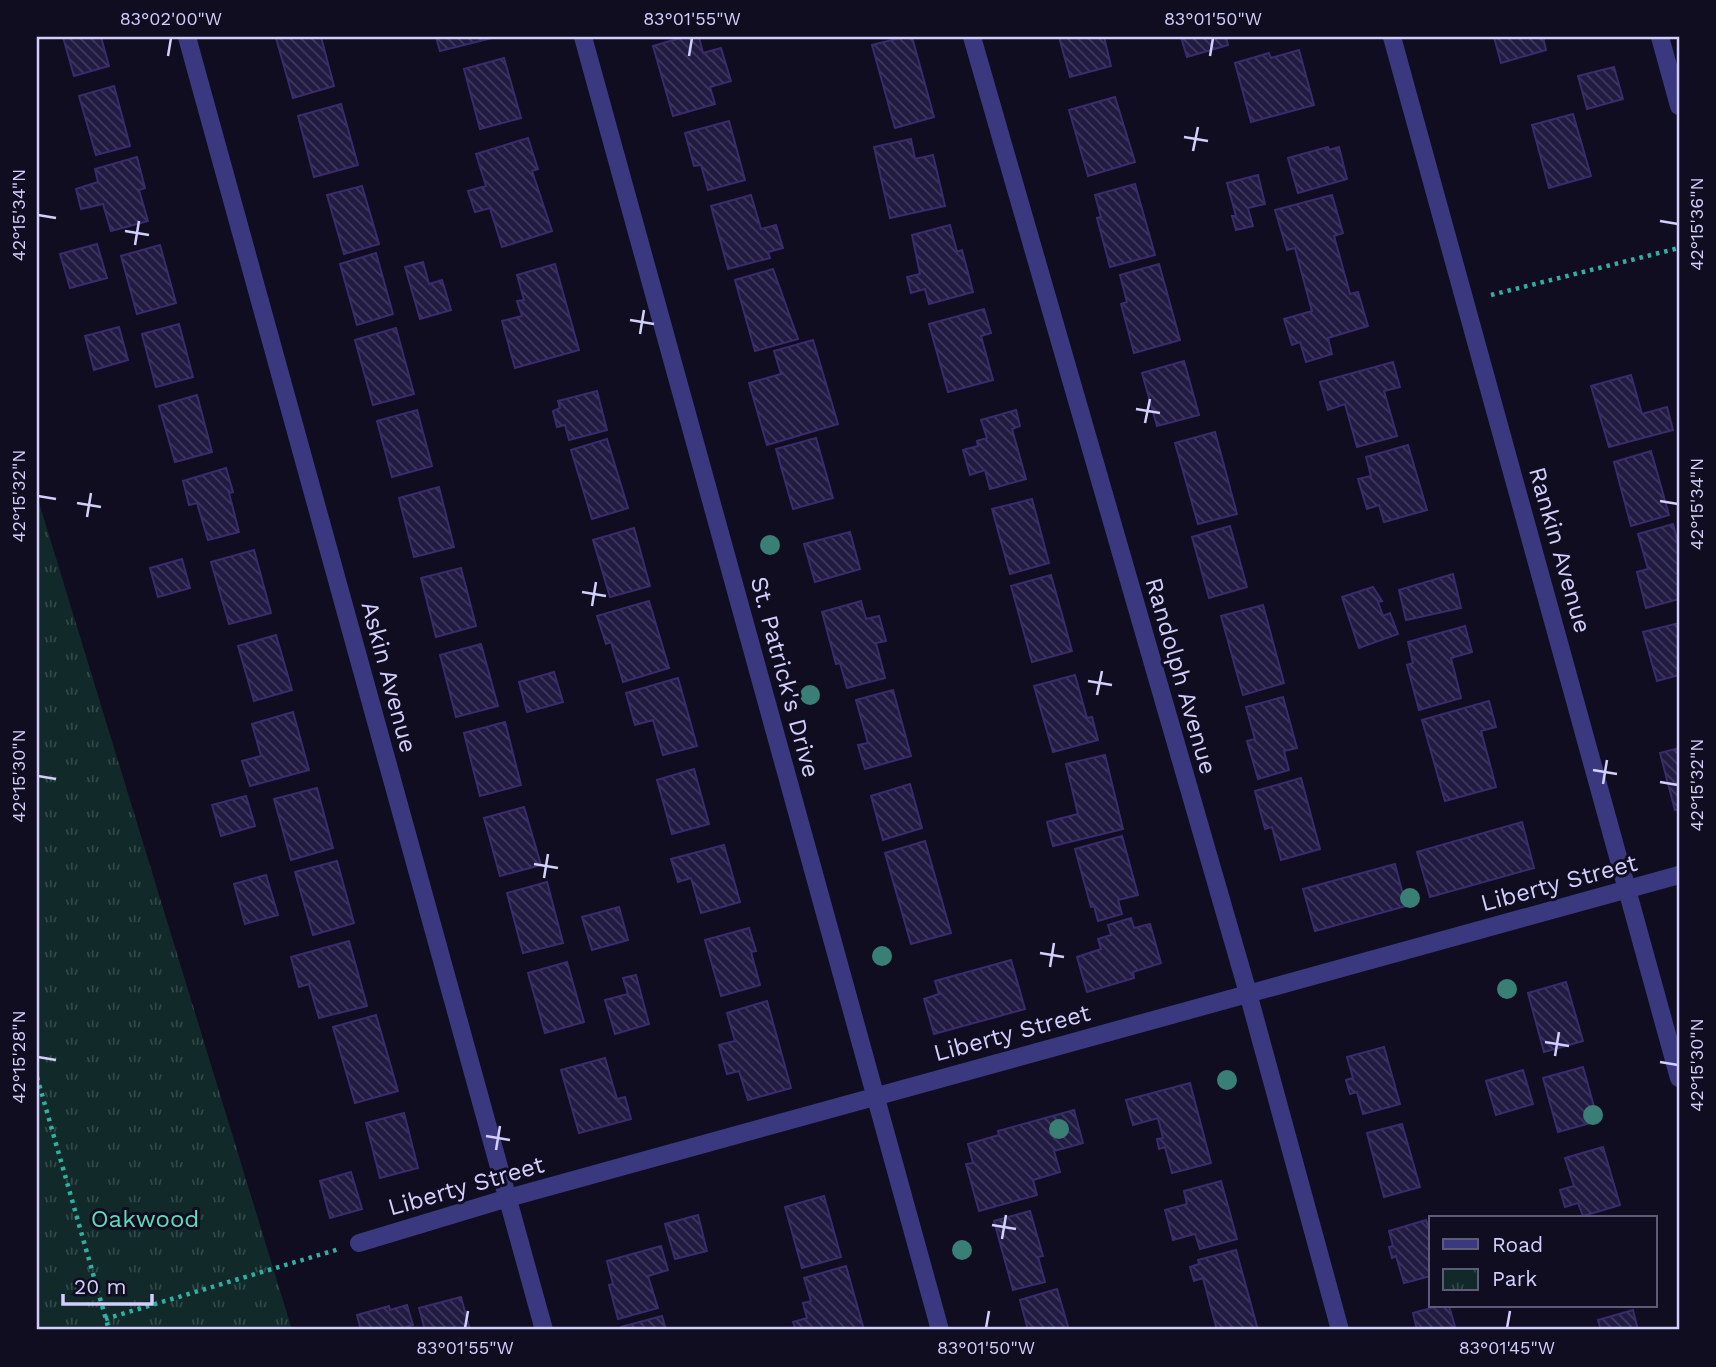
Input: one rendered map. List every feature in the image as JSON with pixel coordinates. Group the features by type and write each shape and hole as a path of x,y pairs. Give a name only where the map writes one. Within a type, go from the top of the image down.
{"street":[{"name":"Askin Avenue","path":"187,37 544,1330"},
{"name":"St. Patrick's Drive","path":"583,37 940,1330"},
{"name":"Randolph Avenue","path":"972,37 1248,993 1340,1330"},
{"name":"Rankin Avenue","path":"1392,37 1679,1078"},
{"path":"1660,37 1679,106"},
{"name":"Liberty Street","path":"359,1243 508,1198 1679,875"}],"path":[{"path":"1491,295 1679,248"},
{"path":"37,1077 109,1330"},
{"path":"105,1319 359,1243"}],"green space":[{"name":"Oakwood","path":"37,496 292,1330 37,1330"}],"building":[{"path":"63,37 101,37 109,66 74,76"},
{"path":"321,37 334,86 293,98 276,38"},
{"path":"436,37 496,37 440,51"},
{"path":"684,37 699,37 703,53 721,48 731,81 710,87 715,104 673,116 653,46"},
{"path":"912,37 934,117 895,128 872,45"},
{"path":"1059,37 1104,37 1111,66 1070,77"},
{"path":"1181,37 1226,37 1228,45 1187,57"},
{"path":"1494,37 1543,37 1546,50 1501,63"},
{"path":"1299,50 1314,105 1251,122 1235,63 1269,53 1271,58"},
{"path":"504,58 521,118 480,129 464,69"},
{"path":"1614,67 1623,99 1587,109 1578,76"},
{"path":"114,86 130,146 96,155 79,96"},
{"path":"1115,97 1135,162 1088,176 1069,110"},
{"path":"341,104 358,165 314,177 298,116"},
{"path":"1573,114 1591,176 1549,188 1532,125"},
{"path":"729,121 745,180 708,190 701,165 694,166 685,133"},
{"path":"528,138 538,169 532,171 552,231 502,247 490,208 475,212 468,191 486,186 476,154"},
{"path":"911,139 915,159 933,155 945,206 890,218 874,147"},
{"path":"1328,147 1329,150 1339,147 1347,179 1298,193 1288,158"},
{"path":"137,157 145,188 139,190 148,221 111,231 103,204 81,209 76,189 98,182 95,169"},
{"path":"1258,175 1265,204 1248,208 1253,226 1236,230 1232,216 1236,216 1227,183"},
{"path":"1135,184 1155,255 1110,267 1097,218 1101,217 1095,195"},
{"path":"362,186 379,244 344,254 327,195"},
{"path":"751,195 761,229 776,225 783,248 768,252 770,258 728,269 711,206"},
{"path":"1332,195 1343,233 1334,236 1350,294 1358,292 1368,326 1328,338 1332,354 1306,362 1300,342 1292,345 1284,319 1312,311 1295,248 1287,250 1275,210"},
{"path":"950,225 957,252 962,250 973,292 929,304 925,289 911,293 907,277 920,274 912,235"},
{"path":"97,244 107,278 70,288 60,254"},
{"path":"160,245 176,303 137,314 121,256"},
{"path":"376,253 393,314 357,325 340,264"},
{"path":"423,262 429,284 442,280 451,310 420,319 405,267"},
{"path":"555,264 579,350 515,368 502,321 522,316 517,301 524,300 517,275"},
{"path":"1159,264 1180,340 1134,353 1121,304 1127,302 1120,275"},
{"path":"773,269 798,339 755,351 735,280"},
{"path":"984,309 991,333 981,336 993,380 948,392 929,324"},
{"path":"179,324 193,377 156,387 142,334"},
{"path":"119,327 128,360 94,370 85,336"},
{"path":"396,328 414,394 373,405 355,340"},
{"path":"813,340 838,424 767,445 749,383 781,374 774,351"},
{"path":"1184,361 1199,415 1157,426 1142,373"},
{"path":"1393,362 1400,387 1384,391 1397,436 1357,447 1345,404 1328,410 1320,382"},
{"path":"1631,375 1642,414 1667,407 1673,430 1609,447 1591,386"},
{"path":"597,391 607,430 569,440 565,425 557,427 553,411 560,408 558,401"},
{"path":"197,395 212,452 175,462 159,406"},
{"path":"417,410 432,466 392,477 377,421"},
{"path":"1016,410 1020,426 1012,429 1026,479 990,489 985,470 970,475 963,450 978,446 977,441 987,438 981,420"},
{"path":"1215,432 1237,514 1198,524 1175,443"},
{"path":"816,438 833,498 793,509 776,449"},
{"path":"607,439 628,508 592,519 571,450"},
{"path":"1408,445 1427,510 1384,522 1379,505 1367,509 1358,479 1371,476 1366,457"},
{"path":"1651,451 1669,515 1631,526 1614,462"},
{"path":"226,468 239,532 208,540 197,503 189,505 183,481"},
{"path":"439,487 454,547 414,557 399,498"},
{"path":"1032,499 1049,563 1010,574 992,509"},
{"path":"1673,524 1679,547 1679,599 1646,608 1637,572 1648,569 1638,534"},
{"path":"1230,526 1247,587 1209,598 1192,537"},
{"path":"634,528 650,586 610,597 593,540"},
{"path":"850,532 860,569 815,582 804,544"},
{"path":"254,550 271,613 229,624 211,562"},
{"path":"182,559 190,588 158,597 150,568"},
{"path":"461,568 476,626 436,637 421,578"},
{"path":"1453,574 1461,608 1406,620 1399,590"},
{"path":"1051,575 1072,651 1032,662 1011,586"},
{"path":"1373,587 1382,601 1378,602 1383,616 1390,613 1398,634 1359,648 1342,597"},
{"path":"649,601 669,668 623,682 611,642 606,644 597,616"},
{"path":"861,601 866,619 879,616 886,641 876,643 885,678 847,688 840,663 836,664 822,612"},
{"path":"1263,605 1284,683 1243,695 1221,616"},
{"path":"1679,623 1679,675 1657,681 1643,632"},
{"path":"1465,626 1472,652 1451,658 1461,698 1419,710 1407,665 1413,663 1408,642"},
{"path":"276,635 292,690 254,701 238,646"},
{"path":"481,644 498,706 456,717 440,655"},
{"path":"554,672 563,702 527,712 519,682"},
{"path":"1075,675 1087,718 1092,717 1098,740 1053,752 1034,686"},
{"path":"678,678 697,746 663,755 653,720 635,725 626,693"},
{"path":"893,690 911,756 865,769 858,745 868,743 856,700"},
{"path":"1283,697 1297,748 1284,751 1289,770 1258,779 1247,741 1255,739 1246,707"},
{"path":"1489,701 1496,727 1481,731 1496,787 1445,801 1422,720"},
{"path":"293,712 309,770 250,786 242,761 261,756 252,724"},
{"path":"505,722 521,785 480,796 464,733"},
{"path":"1679,748 1679,809 1675,810 1660,753"},
{"path":"1105,755 1123,829 1053,846 1047,822 1078,814 1066,764"},
{"path":"694,769 709,824 672,834 657,780"},
{"path":"1301,778 1320,849 1281,860 1272,827 1265,829 1255,791"},
{"path":"910,784 922,828 883,840 871,796"},
{"path":"317,788 333,848 291,860 274,799"},
{"path":"246,796 255,826 221,836 212,805"},
{"path":"524,807 541,865 500,876 484,818"},
{"path":"1522,822 1534,868 1430,897 1417,852"},
{"path":"1122,836 1138,895 1118,900 1122,914 1098,921 1094,906 1091,907 1075,849"},
{"path":"925,841 951,933 911,944 885,853"},
{"path":"724,845 740,902 701,913 691,878 678,882 671,859"},
{"path":"337,861 354,923 313,935 295,872"},
{"path":"1395,864 1406,906 1315,931 1303,889"},
{"path":"266,875 278,915 245,924 234,884"},
{"path":"547,882 563,943 523,953 507,893"},
{"path":"619,907 628,940 592,950 582,917"},
{"path":"1131,918 1134,928 1150,924 1161,963 1133,972 1134,978 1087,992 1077,957 1101,949 1098,939 1111,935 1108,925"},
{"path":"749,928 756,951 751,952 760,985 721,996 705,940"},
{"path":"349,941 367,1006 319,1018 309,984 299,987 291,957"},
{"path":"1011,960 1025,1009 934,1034 924,999 939,994 935,981"},
{"path":"567,962 584,1022 545,1033 528,973"},
{"path":"636,975 649,1024 615,1034 605,1000 628,994 623,978"},
{"path":"1566,982 1583,1041 1544,1052 1528,993"},
{"path":"767,1001 791,1088 748,1100 739,1071 727,1074 719,1045 735,1041 727,1013"},
{"path":"376,1015 398,1091 355,1103 333,1027"},
{"path":"1384,1047 1400,1104 1363,1114 1357,1092 1350,1094 1346,1080 1353,1078 1347,1057"},
{"path":"605,1058 617,1099 625,1097 631,1119 579,1133 561,1070"},
{"path":"1583,1067 1598,1121 1558,1132 1543,1078"},
{"path":"1523,1070 1533,1104 1496,1115 1486,1081"},
{"path":"1190,1083 1211,1163 1172,1173 1165,1147 1159,1149 1157,1139 1163,1138 1158,1118 1133,1125 1126,1100"},
{"path":"1074,1110 1083,1143 1054,1151 1060,1172 1033,1180 1037,1195 979,1211 966,1164 973,1163 968,1144 999,1135 998,1131"},
{"path":"404,1113 418,1168 380,1178 366,1123"},
{"path":"1402,1124 1420,1187 1384,1197 1367,1133"},
{"path":"1603,1147 1620,1205 1583,1216 1578,1203 1565,1207 1560,1190 1574,1186 1565,1158"},
{"path":"351,1172 362,1209 330,1218 320,1181"},
{"path":"1221,1181 1237,1239 1200,1249 1195,1234 1173,1240 1165,1210 1187,1204 1184,1191"},
{"path":"824,1196 841,1257 802,1268 785,1207"},
{"path":"1030,1211 1043,1256 1038,1257 1045,1282 1013,1290 994,1221"},
{"path":"698,1215 707,1251 675,1259 665,1224"},
{"path":"1426,1220 1429,1230 1429,1277 1404,1283 1396,1256 1392,1258 1389,1247 1393,1246 1389,1231"},
{"path":"661,1246 668,1270 648,1276 658,1308 618,1319 609,1285 613,1284 607,1261"},
{"path":"1236,1250 1258,1330 1217,1330 1203,1278 1194,1281 1190,1267 1199,1264 1198,1260"},
{"path":"846,1266 864,1330 796,1330 793,1322 807,1318 803,1303 811,1301 804,1278"},
{"path":"1057,1289 1069,1330 1028,1330 1020,1300"},
{"path":"461,1297 470,1330 425,1330 419,1308"},
{"path":"407,1305 413,1325 397,1330 361,1330 357,1315 389,1306 390,1310"},
{"path":"1432,1308 1450,1308 1456,1330 1417,1330 1413,1313"},
{"path":"1633,1310 1638,1330 1601,1330 1598,1320"},
{"path":"662,1316 666,1330 622,1330 621,1327"}]}
